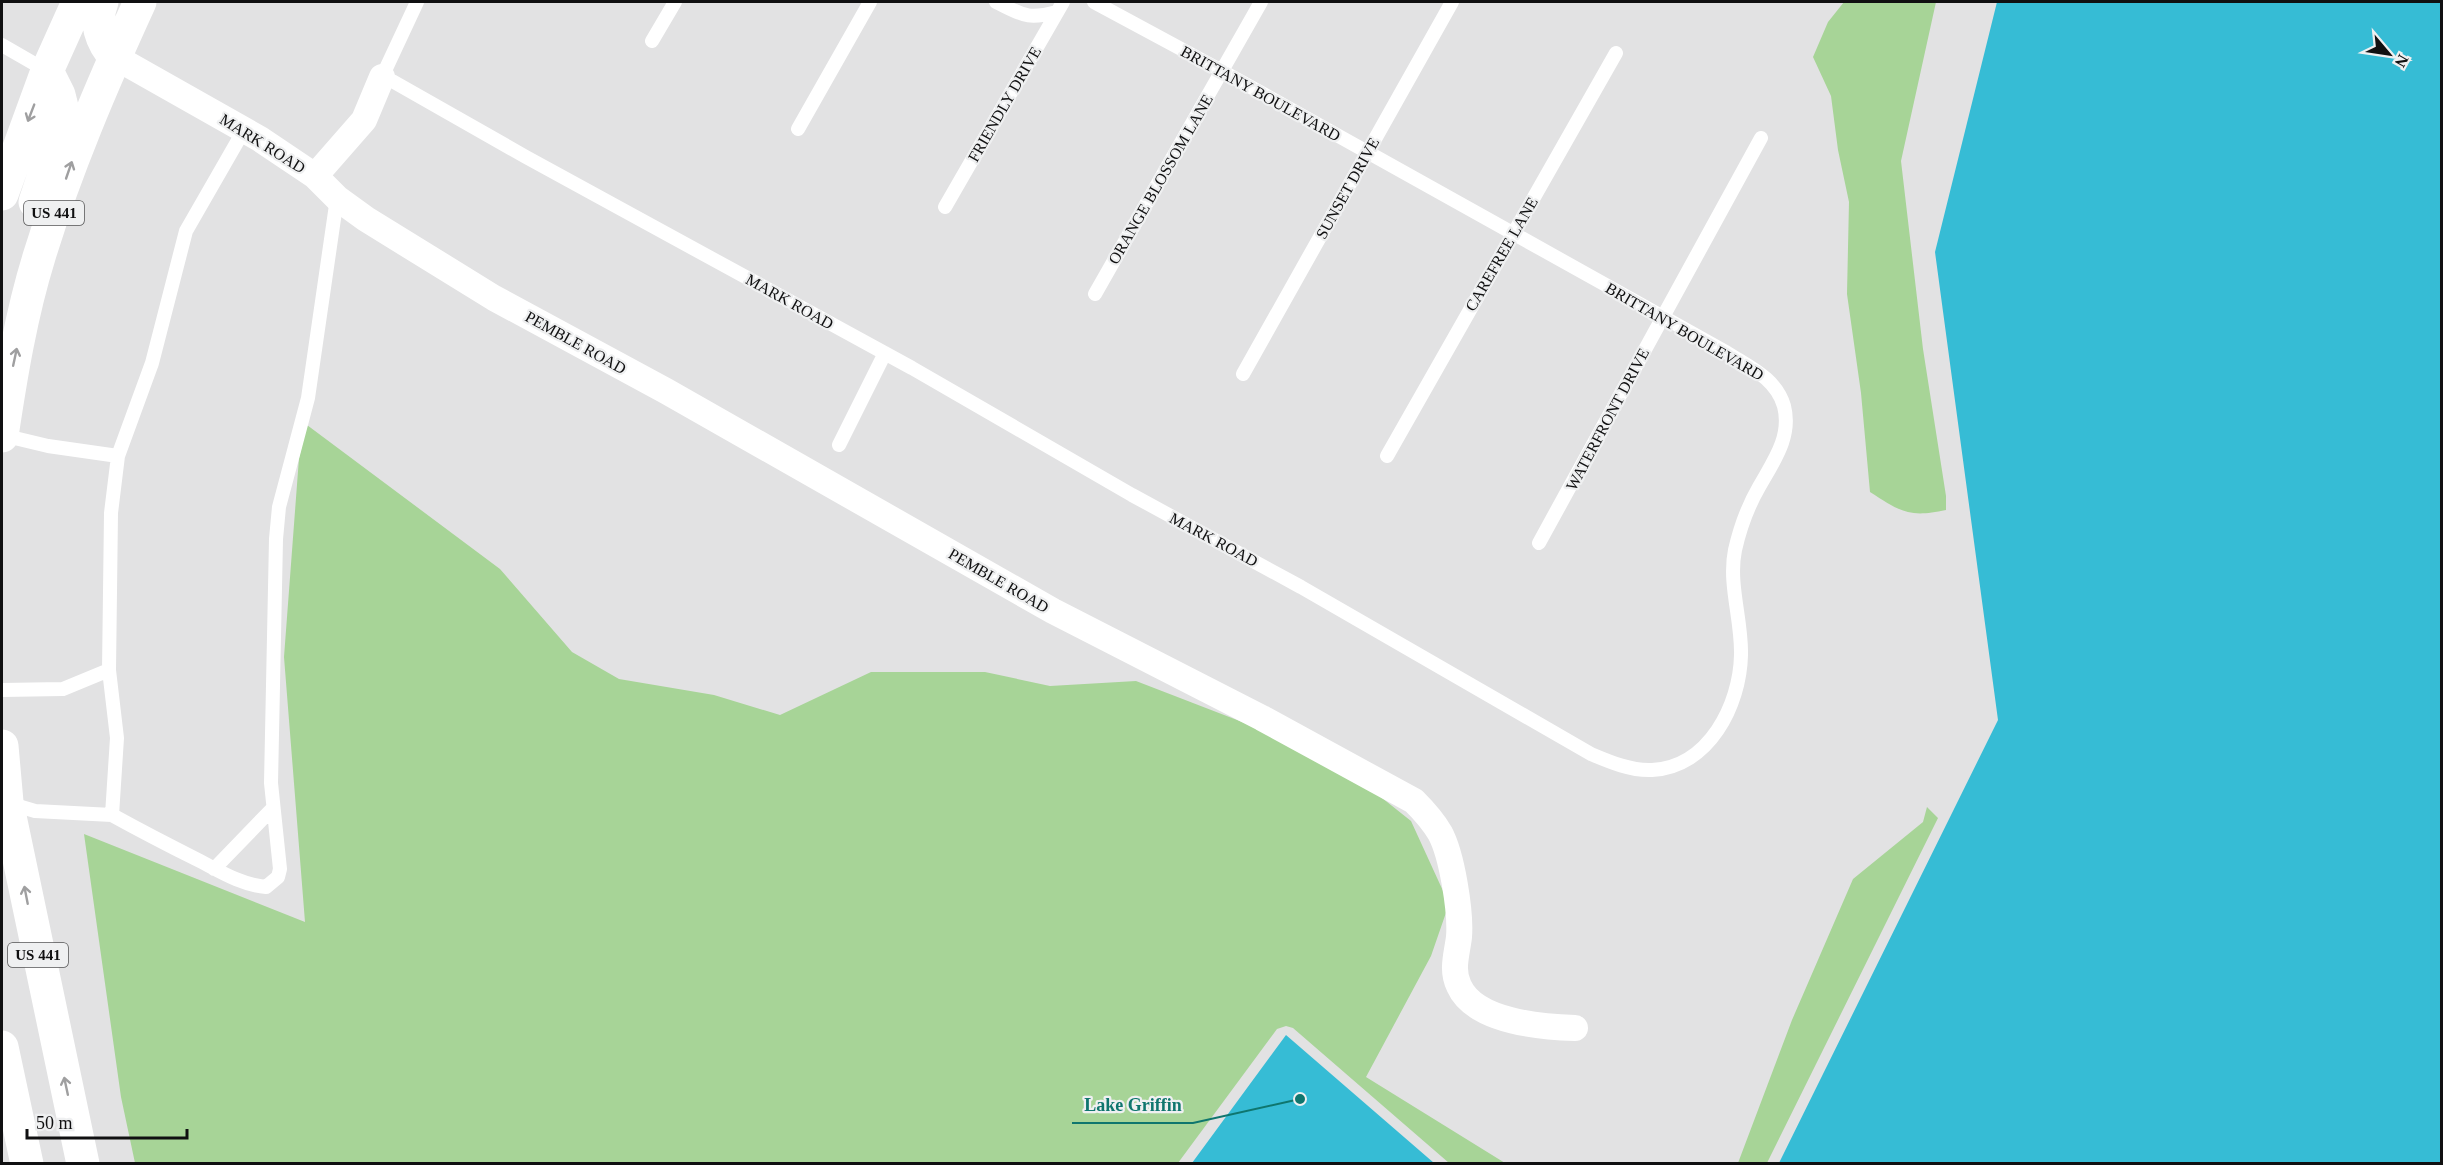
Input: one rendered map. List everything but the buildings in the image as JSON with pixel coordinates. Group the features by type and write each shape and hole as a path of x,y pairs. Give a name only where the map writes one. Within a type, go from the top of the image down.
{"main road":[{"name":"US 441","path":"2,194 7,158 78,2"},
{"path":"102,2 98,12 100,29 105,46 115,57"},
{"name":"US 441","path":"2,436 14,361 39,258 72,159 140,2"},
{"path":"23,323 17,304 17,271 21,245 64,115 59,95 47,71"},
{"name":"US 441","path":"2,746 4,798 83,1164"},
{"path":"2,1047 27,1164"}],"street":[{"name":"MARK ROAD","path":"115,57 244,130 315,176 364,120 382,77"},
{"name":"PEMBLE ROAD","path":"315,176 337,198 366,219 494,298 666,391 1053,611 1262,718 1414,801 1427,814 1441,835 1447,851 1459,912 1459,936 1454,965 1458,986 1465,996 1482,1008 1508,1020 1534,1027 1575,1028"}],"lane":[{"path":"382,77 417,2"},
{"path":"652,41 675,2"},
{"path":"798,129 870,2"},
{"path":"996,2 1028,17 1039,17 1062,5"},
{"name":"BRITTANY BOULEVARD","path":"1094,2 1222,70 1726,352 1768,379 1778,391 1784,408 1785,426 1782,444 1743,520 1735,552 1732,575 1740,624 1741,656 1738,685 1732,705 1723,722 1694,754 1673,767 1652,770 1635,769 1613,764 1591,754 1503,704"},
{"name":"ORANGE BLOSSOM LANE","path":"1095,294 1261,2"},
{"name":"SUNSET DRIVE","path":"1243,374 1452,2"},
{"name":"FRIENDLY DRIVE","path":"945,207 1062,5"},
{"path":"2,45 47,71"},
{"name":"CAREFREE LANE","path":"1386,456 1616,53"},
{"name":"MARK ROAD","path":"382,77 885,353 1132,495 1301,587 1503,704"},
{"path":"112,814 117,738 109,670 111,513 118,456 152,363 186,231 244,130"},
{"name":"WATERFRONT DRIVE","path":"1539,543 1761,138"},
{"path":"4,798 35,811 112,814 213,869 254,886 266,887 278,877 280,869 271,783 276,539 279,507 308,398 337,198"},
{"path":"839,445 885,353"},
{"path":"2,436 48,446 118,456"},
{"path":"2,690 63,689 109,670"},
{"path":"213,869 273,808"}],"green space":[{"path":"1844,2 1936,2 1901,161 1923,349 1946,496 1946,510 1923,513 1906,512 1870,492 1861,393 1847,294 1849,202 1838,150 1831,96 1813,57 1828,22"},
{"path":"307,425 500,569 572,652 619,679 714,695 780,715 871,672 985,672 1050,686 1136,681 1328,755 1411,821 1449,904 1431,956 1366,1077 1505,1163 1449,1163 1293,1028 1286,1026 1277,1029 1178,1163 135,1163 121,1097 84,834 305,922 284,657 299,458"},
{"path":"1927,807 1938,818 1767,1163 1738,1163 1792,1020 1853,879 1923,822"}],"water":[{"path":"1997,2 2441,2 2441,1163 1779,1163 1998,720 1935,252"},
{"path":"1286,1035 1434,1163 1192,1163"}],"place":[{"name":"Lake Griffin","path":"1300,1099"}]}
